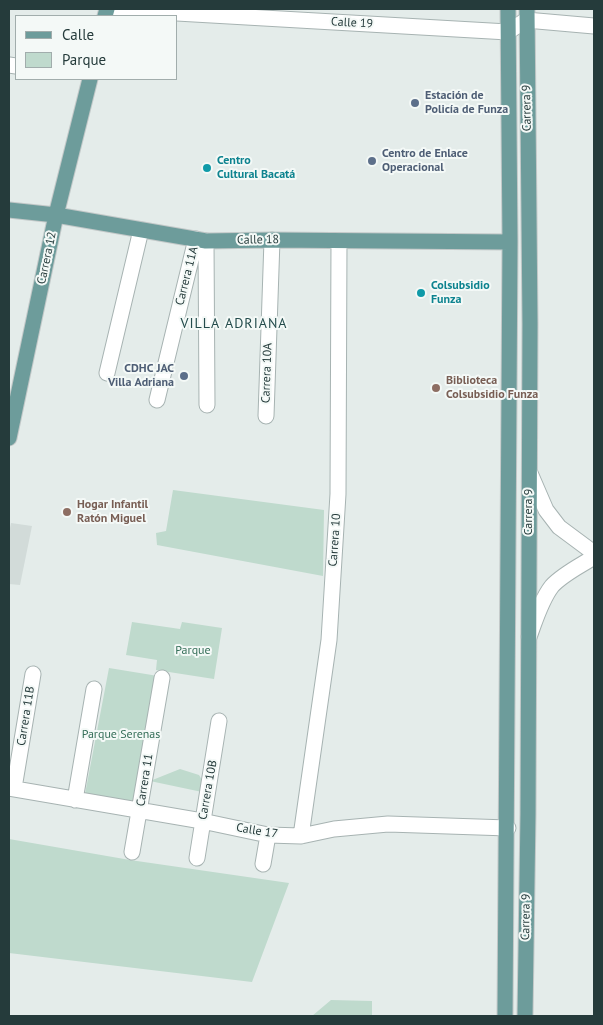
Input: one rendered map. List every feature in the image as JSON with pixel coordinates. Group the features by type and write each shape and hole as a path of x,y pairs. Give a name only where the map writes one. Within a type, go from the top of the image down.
{"main road":[{"name":"Carrera 9","path":"506,1016 510,242 508,9"},
{"name":"Carrera 9","path":"525,1016 530,474 527,14"},
{"name":"Carrera 12","path":"9,438 56,215 90,80"},
{"name":"Calle 18","path":"9,210 56,215 201,240 510,242"}],"street":[{"name":"Calle 19","path":"106,11 309,15 508,32"},
{"path":"508,32 527,14 586,20"},
{"path":"107,373 141,230"},
{"path":"201,240 207,405"},
{"name":"Carrera 11A","path":"157,400 201,240"},
{"name":"Carrera 10A","path":"266,416 272,240"},
{"name":"Carrera 10","path":"301,836 329,640 338,504 340,242"},
{"path":"530,474 546,510 559,527 594,553"},
{"path":"529,637 542,604 552,587 565,575 594,557"},
{"name":"Carrera 11B","path":"11,788 33,674"},
{"name":"Carrera 11","path":"132,852 162,678"},
{"path":"75,800 94,689"},
{"name":"Carrera 10B","path":"197,858 219,722"},
{"name":"Calle 17","path":"11,788 202,821 268,835 301,836 388,824 508,828"},
{"path":"263,864 268,835"}],"shaded area":[{"path":"11,523 32,526 20,585 9,584 9,533"}],"green space":[{"path":"173,490 324,510 323,576 157,545 156,533 166,531"},
{"name":"Parque","path":"132,622 180,629 182,622 222,628 214,679 156,670 157,660 126,655"},
{"name":"Parque Serenas","path":"109,668 158,676 133,801 85,794"},
{"path":"180,769 199,775 202,780 202,792 150,781"},
{"path":"9,839 130,860 289,883 252,982 9,953"},
{"path":"331,1000 372,1001 372,1016 312,1016"}],"place":[{"name":"Estación de Policía de Funza","path":"415,103"},
{"name":"Centro de Enlace Operacional","path":"372,161"},
{"name":"Centro Cultural Bacatá","path":"207,168"},
{"name":"Colsubsidio Funza","path":"421,293"},
{"name":"CDHC JAC Villa Adriana","path":"184,376"},
{"name":"Biblioteca Colsubsidio Funza","path":"436,388"},
{"name":"Hogar Infantil Ratón Miguel","path":"67,512"}],"district":[{"name":"VILLA ADRIANA","path":"234,324"}]}
